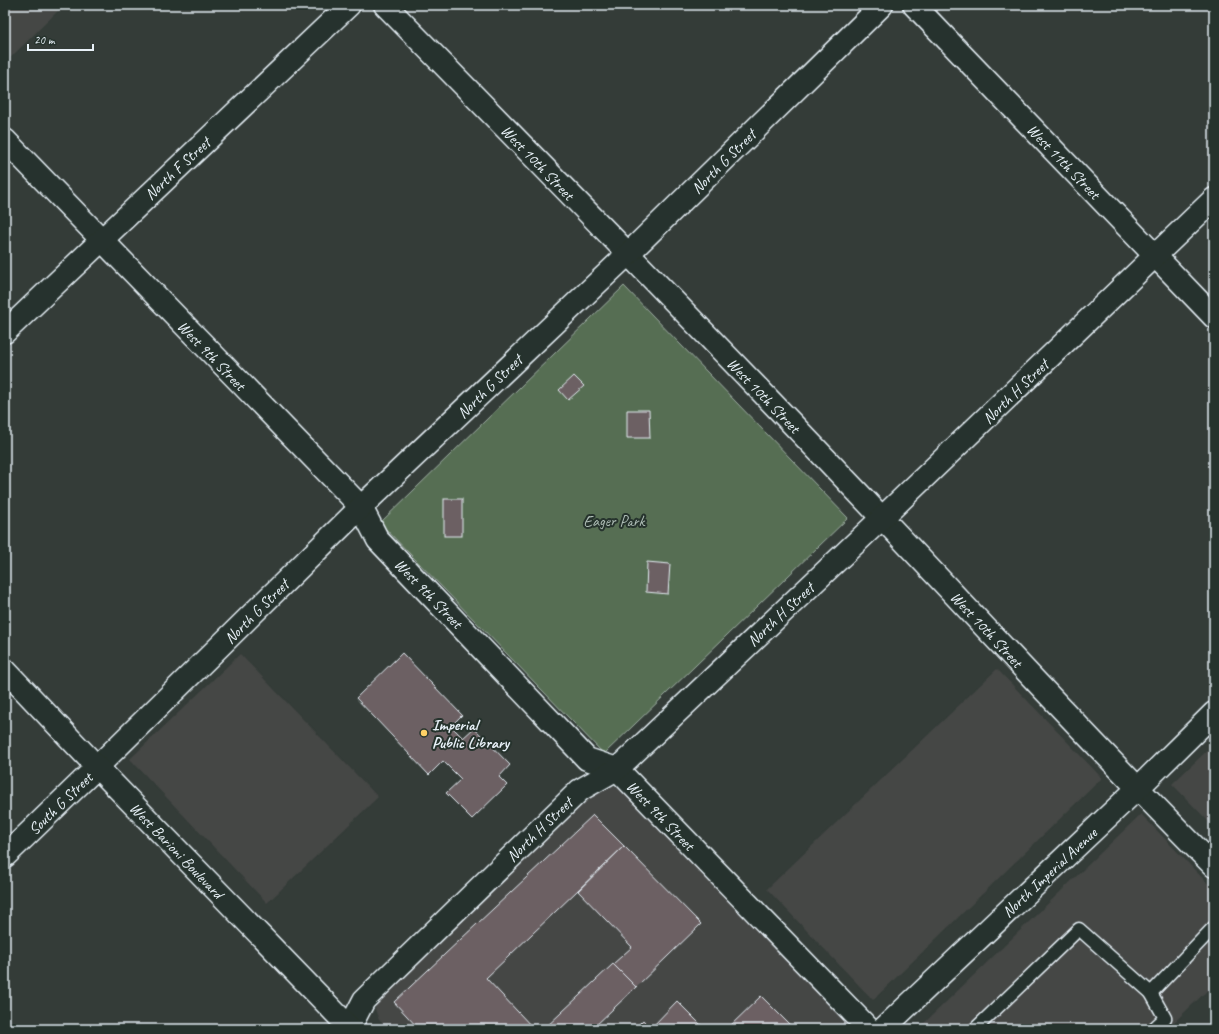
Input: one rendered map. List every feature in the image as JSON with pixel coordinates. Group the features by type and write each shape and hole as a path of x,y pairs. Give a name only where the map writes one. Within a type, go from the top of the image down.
{"street":[{"name":"North F Street","path":"5,332 349,5"},
{"name":"West 10th Street","path":"385,5 628,254 882,518 1137,789 1214,866"},
{"name":"North G Street","path":"98,767 361,507 628,254 882,5"},
{"name":"West 11th Street","path":"914,5 1214,317"},
{"name":"West 9th Street","path":"5,140 361,507 378,540 587,759 617,769 869,1029"},
{"name":"North H Street","path":"350,1029 364,1000 375,988 580,790 617,769 882,518 1214,199"},
{"name":"West Barioni Boulevard","path":"5,670 350,1029"},
{"name":"North Imperial Avenue","path":"883,1029 1137,789 1214,713"},
{"name":"South G Street","path":"5,856 98,767"}],"lane":[{"path":"1151,993 1214,927"},
{"path":"975,1029 1079,929 1151,993 1165,1018 1153,1029"}],"shaded area":[{"path":"5,5 64,5 5,63"},
{"path":"240,654 378,797 267,903 130,759"},
{"path":"997,669 1102,778 873,1000 767,889"},
{"path":"1214,744 1214,827 1172,784"},
{"path":"607,786 621,788 848,1023 843,1029 388,1029 379,1020 375,1009 378,999 593,791"},
{"path":"1141,814 1214,890 1214,984 1167,1029 918,1029"}],"green space":[{"name":"Eager Park","path":"624,286 848,518 604,754 380,523"}],"building":[{"path":"574,376 584,386 568,400 559,390"},
{"path":"627,410 649,410 650,438 627,438"},
{"path":"444,499 462,499 462,536 444,536"},
{"path":"647,562 670,564 668,594 646,592"},
{"name":"Imperial Public Library","path":"402,653 462,715 451,726 463,738 474,728 510,765 499,777 507,785 472,819 446,793 461,779 443,761 429,775 356,698"},
{"path":"593,815 624,846 486,978 534,1029 419,1029 394,1002"},
{"path":"624,846 701,924 636,987 613,964 632,947 578,891"},
{"path":"613,964 636,987 592,1029 544,1029"},
{"path":"761,996 794,1029 727,1029"},
{"path":"677,1001 705,1029 634,1029 643,1020 651,1028"}],"place":[{"name":"Imperial Public Library","path":"424,733"}]}
